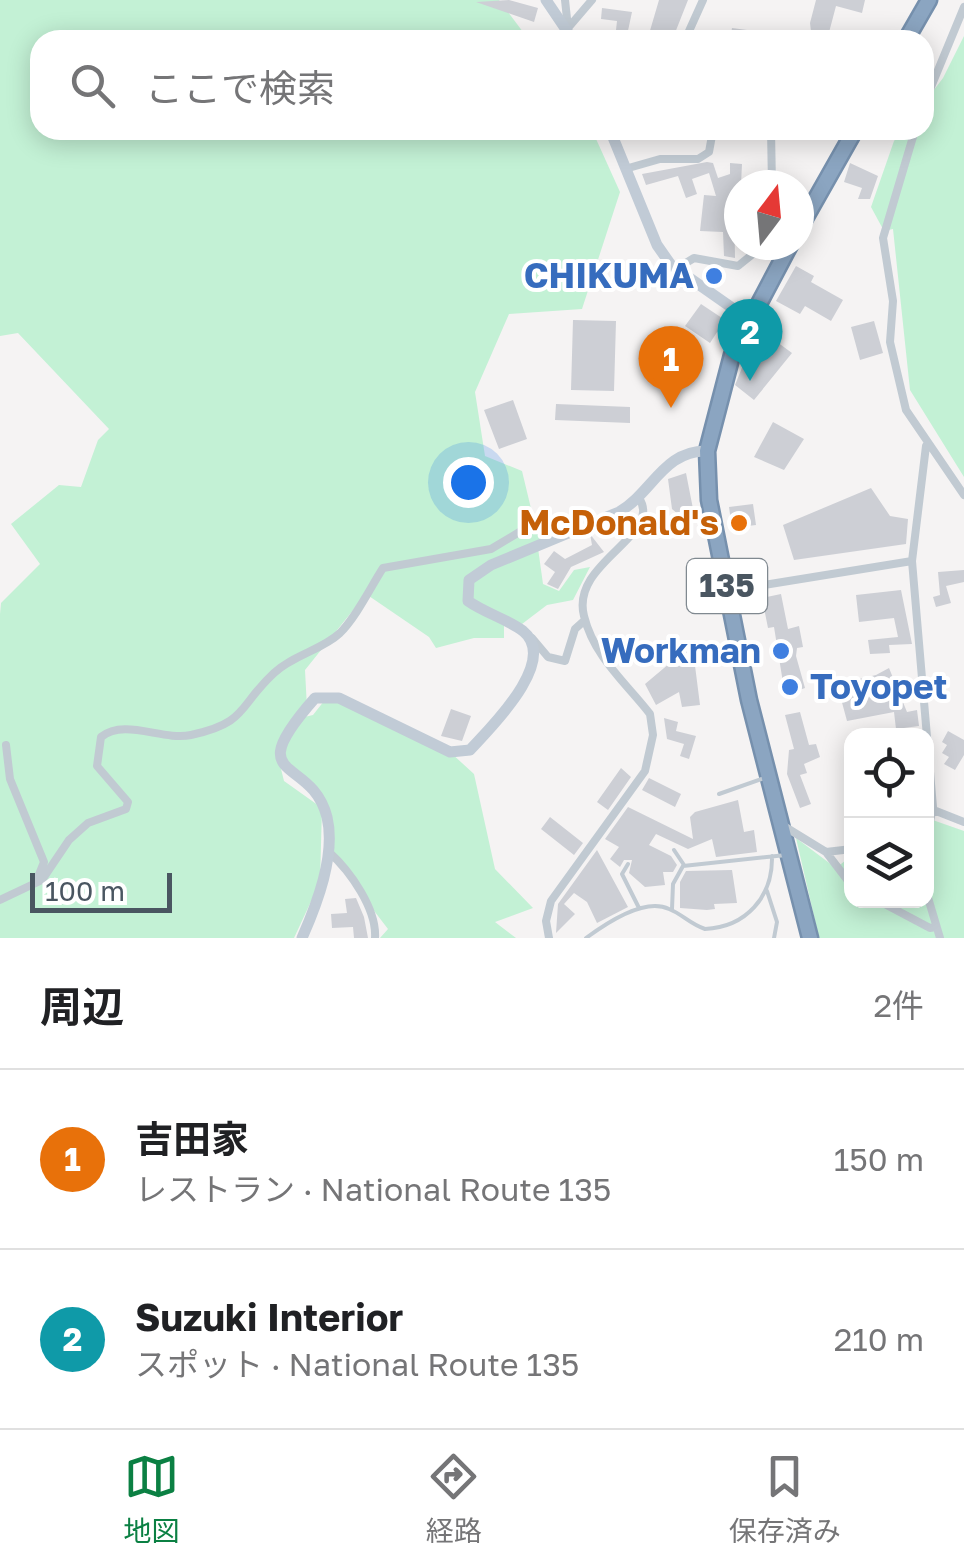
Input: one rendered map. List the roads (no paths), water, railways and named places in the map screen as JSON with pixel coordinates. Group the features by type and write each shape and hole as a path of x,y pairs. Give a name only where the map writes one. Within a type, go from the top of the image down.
{"highway":[{"path":"912,30 928,0"},
{"path":"814,202 849,140"},
{"name":"135","path":"781,260 748,319 718,394 706,451 709,500 808,937"}],"street":[{"path":"546,0 568,30"},
{"path":"565,0 570,30"},
{"path":"573,30 592,0"},
{"path":"690,30 703,0"},
{"path":"934,80 964,7"},
{"path":"614,140 658,244 676,268 748,319"},
{"path":"626,169 660,159 698,159 709,152 711,140"},
{"path":"771,140 772,170"},
{"path":"912,140 883,238 893,302 890,342 906,410 926,446 964,495"},
{"path":"676,268 694,258 738,266 745,260"},
{"path":"924,728 912,561 926,446"},
{"path":"585,620 575,630 564,661 548,657 535,639 468,601 468,580 491,564 587,526 639,498 676,456 706,451"},
{"path":"550,938 546,921 551,900 641,778 654,735 650,714 613,675 585,620 582,603 589,580 644,521 644,506 639,498"},
{"path":"1,898 35,884 88,823 126,808 128,802 97,766 102,736 108,731 117,728 168,738 190,736 241,716 272,674 340,633 383,568 491,549 526,528 582,518 587,526"},
{"path":"726,579 764,585 912,561"},
{"path":"302,938 329,852 327,816 313,791 286,770 279,755 281,742 315,698 338,698 412,736 461,753 470,750 523,688 532,656 528,637"},
{"path":"6,746 10,779 44,862 35,884"},
{"path":"934,809 964,822"},
{"path":"782,825 826,852 844,876"},
{"path":"826,852 844,850"},
{"path":"329,852 344,866 367,906 375,938"},
{"path":"894,908 930,928 936,927"},
{"path":"931,908 940,938"}],"lane":[{"path":"719,794 770,776"},
{"path":"674,850 684,865"},
{"path":"684,865 790,854"},
{"path":"772,856 768,890 777,922 774,938"},
{"path":"628,864 622,874 640,908"},
{"path":"672,909 674,884 684,865"},
{"path":"586,938 640,908 672,909 695,926 717,928 748,914 768,890"}],"place":[{"name":"CHIKUMA","path":"714,276"},
{"name":"Suzuki Interior","path":"750,381"},
{"name":"吉田家","path":"671,408"},
{"name":"McDonald's","path":"739,523"},
{"name":"Workman","path":"781,651"},
{"name":"Toyopet","path":"790,687"}]}
